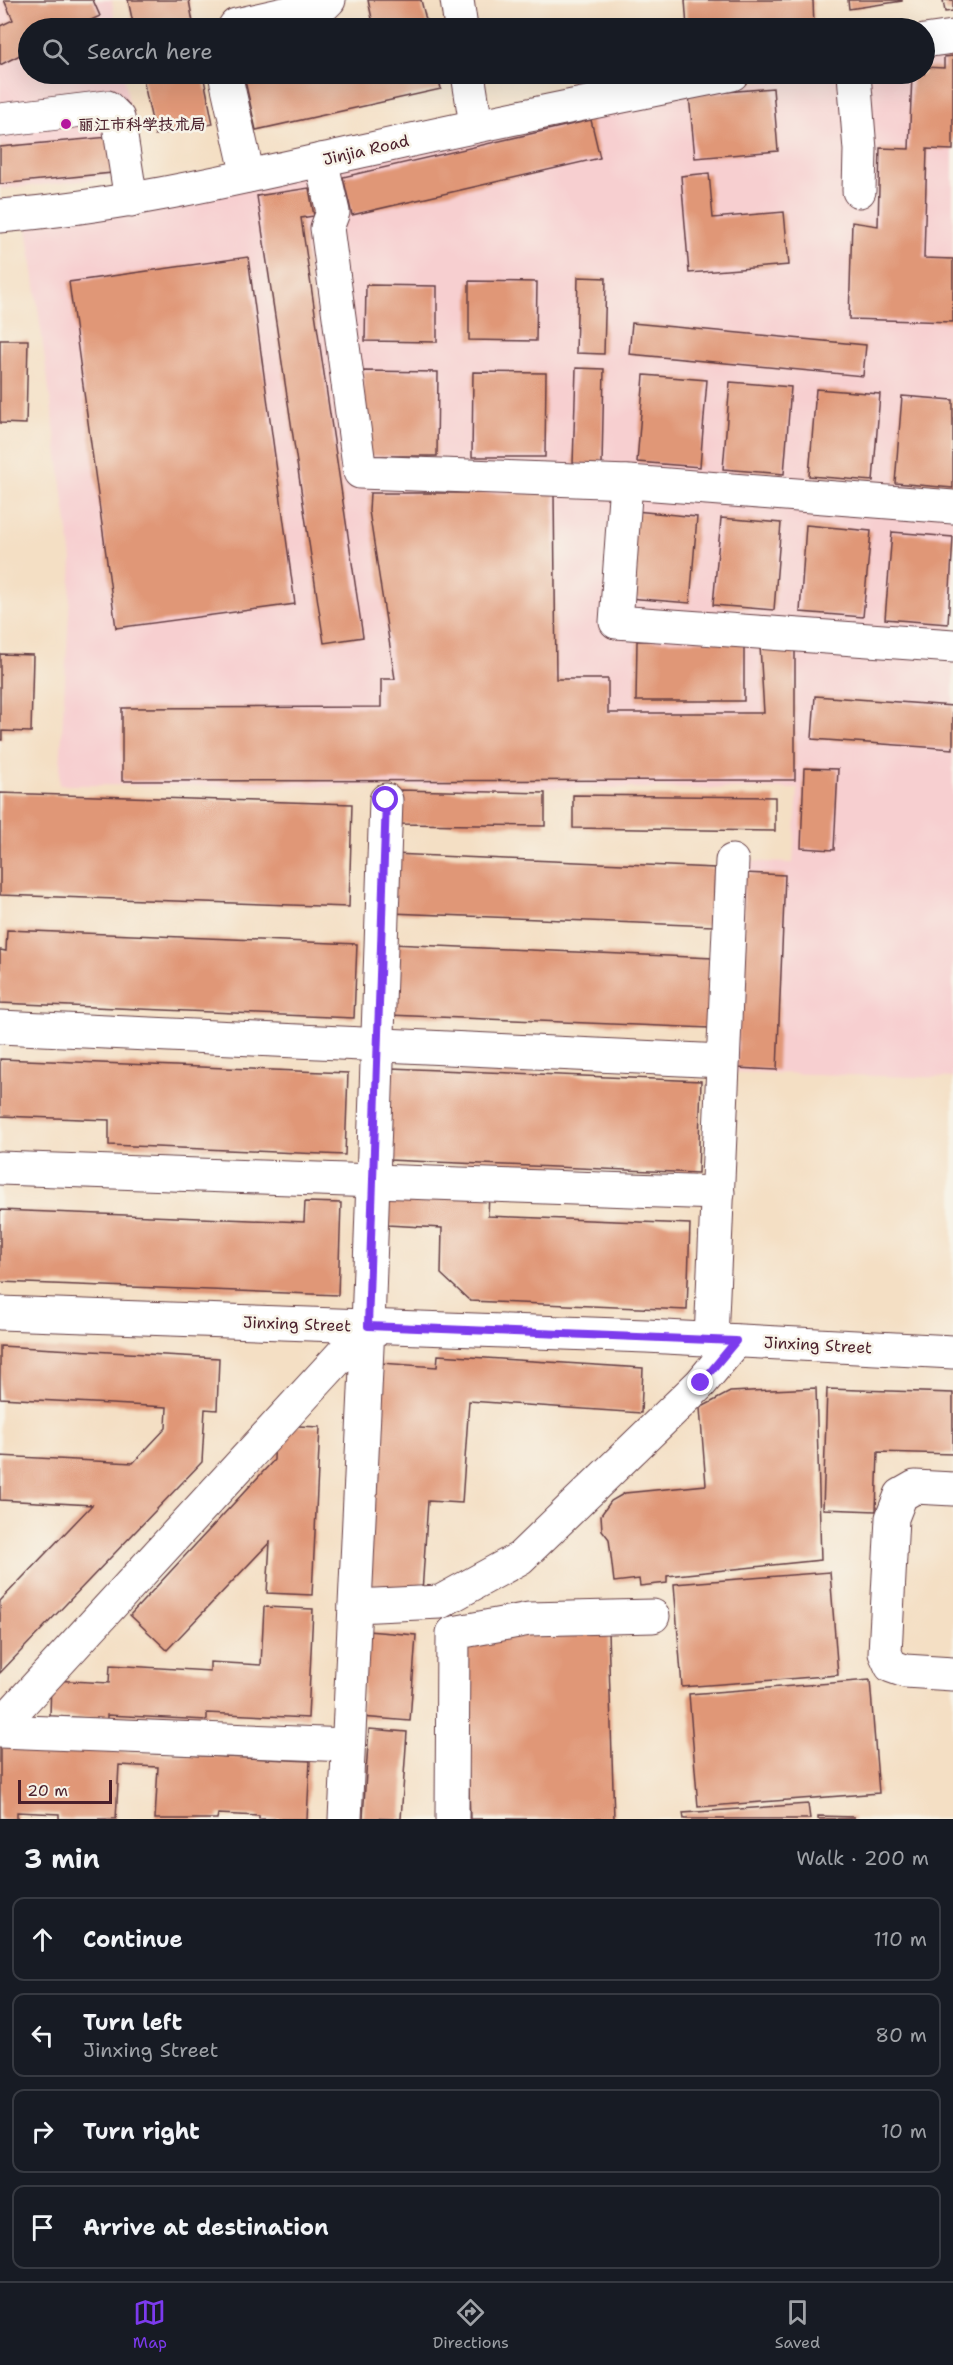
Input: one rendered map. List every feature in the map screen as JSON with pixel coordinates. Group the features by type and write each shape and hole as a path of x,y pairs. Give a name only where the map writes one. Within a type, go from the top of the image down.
{"street":[{"path":"267,18 324,5 329,0"},
{"path":"457,0 460,18"},
{"path":"935,39 953,37"},
{"path":"227,84 248,176"},
{"path":"470,84 476,125"},
{"name":"Jinjia Road","path":"0,216 131,200 476,125 682,84"},
{"path":"855,84 860,150 859,190"},
{"path":"0,120 107,107 118,118 131,200"},
{"path":"321,160 333,212 327,228 360,472 626,482 953,507"},
{"path":"626,482 616,622 953,646"},
{"path":"345,1819 368,1326 386,800"},
{"path":"355,1606 440,1602 520,1558 701,1383 724,1340 718,1193 732,861"},
{"path":"0,1027 723,1060"},
{"path":"0,1168 718,1193"},
{"name":"Jinxing Street","path":"0,1313 724,1340 953,1352"},
{"path":"0,1726 368,1326"},
{"path":"953,1489 915,1487 901,1495 892,1518 885,1653 891,1666 905,1671 953,1674"},
{"path":"452,1819 453,1633 529,1619 653,1616"},
{"path":"0,1731 348,1745"}],"shaded area":[{"name":"丽江市科学技术局","path":"0,0 112,0 115,18 18,18 18,84 126,84 141,175 0,189"},
{"path":"953,51 953,1078 733,1072 741,861 793,863 798,789 59,785 72,560 27,227 681,94 743,84 935,84 935,53"}],"building":[{"path":"4,0 93,0 100,16 96,18 18,18 18,56 0,65 0,26 13,20"},
{"path":"128,0 189,0 192,18 132,18"},
{"path":"368,0 421,0 426,18 372,18"},
{"path":"685,0 813,0 814,18 686,18"},
{"path":"848,0 902,0 902,1 849,9"},
{"path":"943,0 953,0 953,11 945,12"},
{"path":"953,56 953,150 927,149 924,258 953,259 953,322 849,319 852,222 878,226 880,148 909,149 912,84 935,84 935,68 944,68 944,57"},
{"path":"144,84 205,84 213,124 155,135"},
{"path":"246,84 440,84 441,89 256,130"},
{"path":"773,88 778,151 695,158 689,95"},
{"path":"591,120 600,158 352,215 343,177"},
{"path":"109,137 112,173 0,184 0,147"},
{"path":"709,173 713,218 784,212 789,265 689,273 681,176"},
{"path":"309,188 314,216 301,218 363,637 324,643 257,196"},
{"path":"248,257 295,604 116,628 69,282"},
{"path":"578,277 606,278 604,354 576,353"},
{"path":"469,281 537,282 536,341 469,340"},
{"path":"366,285 437,286 437,342 365,341"},
{"path":"632,323 866,345 863,376 629,354"},
{"path":"0,340 28,340 26,424 0,423"},
{"path":"576,368 604,369 602,465 573,464"},
{"path":"363,371 438,372 437,456 362,456"},
{"path":"473,372 546,373 545,457 472,457"},
{"path":"644,375 707,380 700,467 637,462"},
{"path":"730,382 791,387 784,474 723,469"},
{"path":"816,389 880,394 873,481 809,476"},
{"path":"902,396 953,400 953,488 895,483"},
{"path":"370,493 554,493 556,679 608,679 608,713 764,713 760,646 795,646 795,780 122,781 122,708 381,707 381,679 395,679 369,511"},
{"path":"635,511 697,517 690,603 628,598"},
{"path":"721,518 781,523 774,610 713,605"},
{"path":"806,525 871,531 863,617 800,612"},
{"path":"892,532 953,537 948,624 885,619"},
{"path":"744,640 744,701 636,701 637,641"},
{"path":"0,654 33,655 31,732 2,731 2,740 0,740"},
{"path":"815,696 953,706 953,749 812,739"},
{"path":"804,768 838,769 834,850 801,848"},
{"path":"397,790 545,793 545,826 397,824"},
{"path":"0,793 352,804 349,907 0,895"},
{"path":"573,795 775,797 775,831 573,828"},
{"path":"393,854 715,868 713,926 391,913"},
{"path":"744,873 785,875 777,1070 737,1068"},
{"path":"7,930 357,944 354,1018 0,1003 0,950 6,951"},
{"path":"391,944 713,958 710,1028 389,1015"},
{"path":"0,1059 348,1073 345,1155 109,1145 109,1120 0,1116"},
{"path":"391,1068 701,1081 698,1173 388,1160"},
{"path":"388,1191 489,1195 488,1216 690,1224 687,1310 470,1301 441,1274 442,1228 387,1225"},
{"path":"305,1202 341,1203 338,1295 0,1282 0,1210 304,1222"},
{"path":"0,1346 219,1358 217,1410 205,1409 202,1462 0,1673 0,1601 92,1505 0,1500 0,1456 133,1463 166,1428 167,1407 0,1398"},
{"path":"438,1355 643,1368 641,1413 469,1401 462,1503 428,1501 422,1593 365,1589 381,1363 437,1367"},
{"path":"816,1388 821,1560 667,1576 667,1583 640,1586 639,1579 614,1582 609,1539 602,1530 601,1515 611,1501 625,1493 706,1485 700,1408 730,1392"},
{"path":"827,1389 953,1393 953,1454 878,1452 876,1511 823,1509"},
{"path":"275,1425 320,1427 312,1595 267,1593 270,1542 167,1650 130,1615 274,1460"},
{"path":"830,1572 838,1675 682,1687 674,1584"},
{"path":"264,1607 313,1609 308,1718 207,1713 207,1720 107,1715 107,1719 50,1716 51,1680 109,1683 110,1665 210,1671 210,1662 261,1665"},
{"path":"367,1631 416,1635 410,1721 361,1717"},
{"path":"608,1632 614,1819 470,1819 464,1637"},
{"path":"870,1680 879,1793 698,1807 689,1694"},
{"path":"369,1729 407,1732 401,1819 363,1818"},
{"path":"0,1746 310,1761 307,1819 259,1819 259,1816 218,1814 217,1819 155,1819 158,1767 119,1765 116,1819 59,1819 59,1814 17,1812 17,1819 0,1819"},
{"path":"808,1804 810,1819 684,1819 683,1813"},
{"path":"818,1816 854,1817 854,1819 818,1819"}],"place":[{"name":"丽江市科学技术局","path":"66,124"}],"route":[{"path":"386,800 368,1326 736,1341 701,1383"}]}
